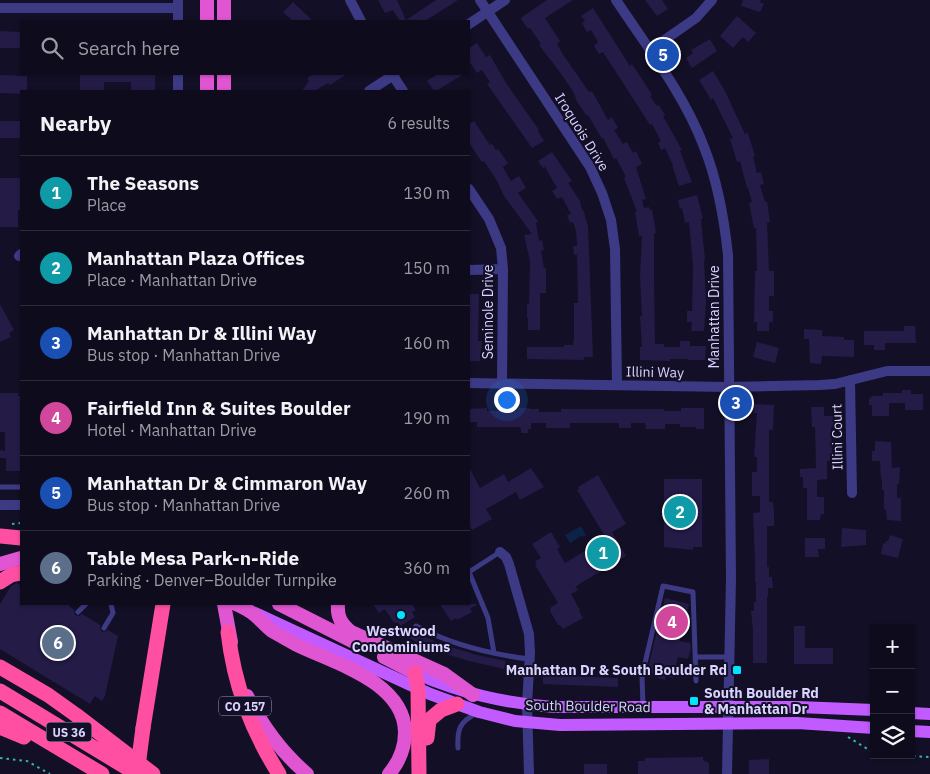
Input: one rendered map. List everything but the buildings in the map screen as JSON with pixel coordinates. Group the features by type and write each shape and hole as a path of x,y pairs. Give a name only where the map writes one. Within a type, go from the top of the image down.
{"highway":[{"path":"207,0 207,20"},
{"path":"224,0 224,20"},
{"path":"207,75 207,90"},
{"path":"224,75 224,90"},
{"path":"0,536 20,538"},
{"path":"0,544 20,538"},
{"path":"0,564 20,563"},
{"path":"0,582 11,575 20,563"},
{"path":"137,774 163,605"},
{"name":"CO 157","path":"224,605 232,663 241,697 260,740 279,774"},
{"name":"South Boulder Road","path":"238,605 250,611"},
{"name":"South Boulder Road","path":"281,605 415,673"},
{"path":"338,605 340,621 351,632 444,674 473,695"},
{"path":"250,611 272,630 295,644 369,679 391,696 402,716 405,728 405,741 400,758 389,774"},
{"path":"228,632 241,678 259,719 291,759 307,774"},
{"path":"0,667 55,700 153,774"},
{"path":"415,673 418,689 420,774"},
{"name":"US 36","path":"0,692 137,774"},
{"path":"420,774 426,760 429,720 441,710 457,704"},
{"name":"US 36","path":"0,713 97,771"},
{"path":"0,728 19,734 97,771"}],"main road":[{"name":"South Boulder Road","path":"250,611 418,689 478,712 528,723 560,725 797,723 870,728"},
{"name":"South Boulder Road","path":"415,673 473,695 527,705 554,707 798,707 870,710"},
{"path":"915,713 930,714"},
{"path":"915,731 930,732"}],"street":[{"path":"350,0 360,20"},
{"name":"Iroquois Drive","path":"480,0 590,167 602,193 611,220 615,249 617,385"},
{"path":"470,23 505,0"},
{"name":"Manhattan Drive","path":"616,0 687,110 704,146 717,185 723,214 728,254 731,578 730,707 727,774"},
{"path":"650,50 696,18 712,0"},
{"path":"0,8 178,4 178,20"},
{"path":"178,75 178,90"},
{"path":"370,90 392,75"},
{"path":"394,75 402,90"},
{"name":"Seminole Drive","path":"470,191 494,229 501,248 503,269 502,384"},
{"path":"470,270 503,269"},
{"name":"Illini Way","path":"470,383 728,387 820,385 888,371 930,370"},
{"name":"Illini Court","path":"850,380 852,493"},
{"path":"0,506 20,505"},
{"path":"500,552 506,557 509,564 529,634 530,659 527,705 530,774"}],"lane":[{"path":"0,487 20,487"},
{"path":"470,571 500,552"},
{"path":"470,574 488,618 494,653"},
{"path":"643,707 642,676 663,586 693,592 696,681"},
{"path":"78,612 85,605"},
{"path":"104,628 113,612 111,605"},
{"path":"416,626 435,636 468,648 530,659"},
{"path":"695,657 730,657"},
{"path":"458,748 462,722 478,712"}],"path":[{"path":"846,736 870,751"},
{"path":"915,757 930,758"},
{"path":"0,758 27,761 50,774"}],"water":[{"path":"581,526 586,535 570,543 565,535"}],"place":[{"name":"Manhattan Dr & Cimmaron Way","path":"663,55"},
{"name":"Manhattan Dr & Illini Way","path":"736,403"},
{"name":"Manhattan Plaza Offices","path":"680,512"},
{"name":"The Seasons","path":"603,553"},
{"name":"Westwood Condominiums","path":"401,615"},
{"name":"Fairfield Inn & Suites Boulder","path":"672,622"},
{"name":"Table Mesa Park-n-Ride","path":"58,643"},
{"name":"Manhattan Dr & South Boulder Rd","path":"737,670"},
{"name":"South Boulder Rd & Manhattan Dr","path":"694,701"}]}
